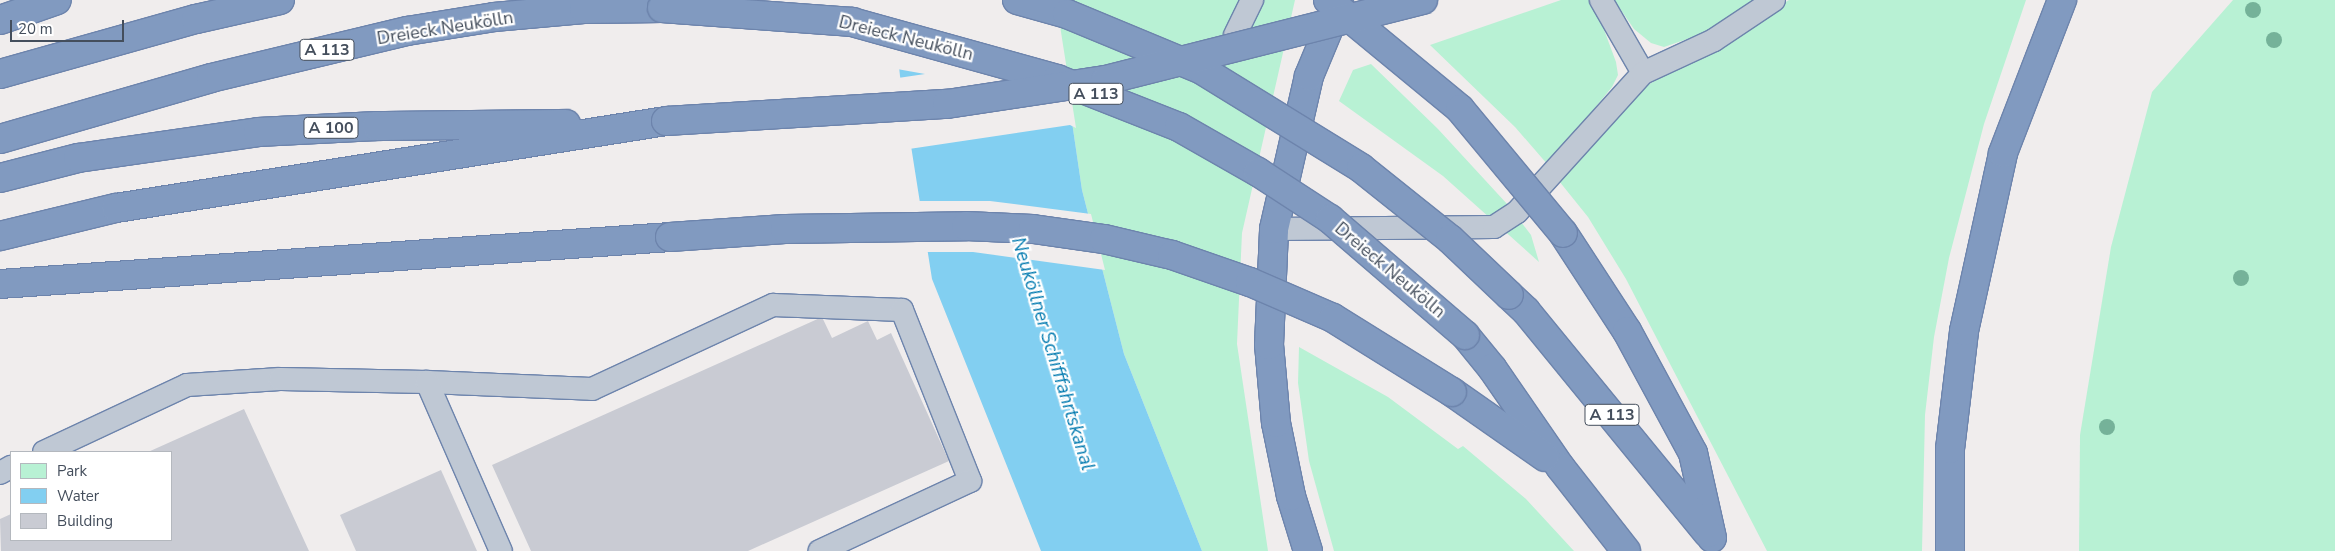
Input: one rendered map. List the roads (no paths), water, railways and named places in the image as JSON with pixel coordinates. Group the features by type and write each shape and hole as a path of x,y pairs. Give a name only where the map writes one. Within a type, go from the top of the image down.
{"highway":[{"path":"0,20 57,0"},
{"path":"0,74 196,19 280,0"},
{"name":"A 113","path":"1017,0 1067,14 1202,70 1361,168 1450,239 1526,311 1716,544"},
{"path":"1328,0 1460,110 1563,233 1628,331 1693,453 1716,544"},
{"path":"1308,551 1291,496 1276,424 1269,345 1274,229 1309,76 1340,0"},
{"name":"A 100","path":"0,178 78,158 258,132 377,126 666,122 947,104 1106,80 1423,0"},
{"path":"1950,551 1950,449 1964,331 2003,153 2063,4"},
{"name":"Dreieck Neukölln","path":"0,139 211,78 407,31 494,18 584,9 662,8 852,22 1057,79 1179,127 1258,172 1330,218 1465,335 1492,368 1561,468 1626,551"},
{"path":"0,236 116,208 666,122"},
{"path":"0,284 785,229 966,226 1033,229 1104,239 1181,258 1250,282 1333,318 1452,392 1561,468"}],"lane":[{"path":"1235,35 1252,0"},
{"path":"1602,0 1643,73"},
{"path":"1274,229 1494,227 1517,212 1643,73 1714,40 1774,0"},
{"path":"46,451 187,385 280,379 427,382 592,389 773,306 902,310 970,480 820,551"},
{"path":"427,382 501,551"}],"water":[{"name":"Neuköllner Schifffahrtskanal","path":"892,0 1054,0 1082,190 1124,354 1202,551 1041,551 932,279 900,76"}]}
